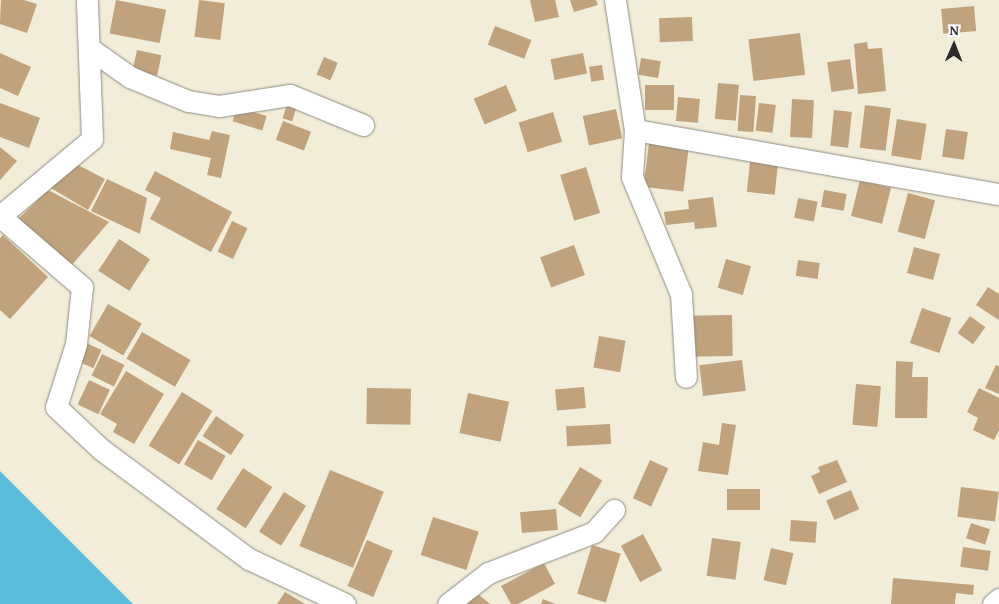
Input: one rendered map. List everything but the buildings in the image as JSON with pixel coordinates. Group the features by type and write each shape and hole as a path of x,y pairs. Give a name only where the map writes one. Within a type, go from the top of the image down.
{"street":[{"path":"87,0 92,139 1,217 82,287 76,344 56,407 102,450 249,559 345,604"},
{"path":"615,0 635,130 632,177 681,294 686,377"},
{"path":"89,48 130,76 188,101 219,106 290,95 363,125"},
{"path":"635,130 999,194"},
{"path":"448,604 488,573 594,532 614,510"},
{"path":"992,604 999,599"}],"water":[{"path":"0,471 133,604 0,604"}]}
